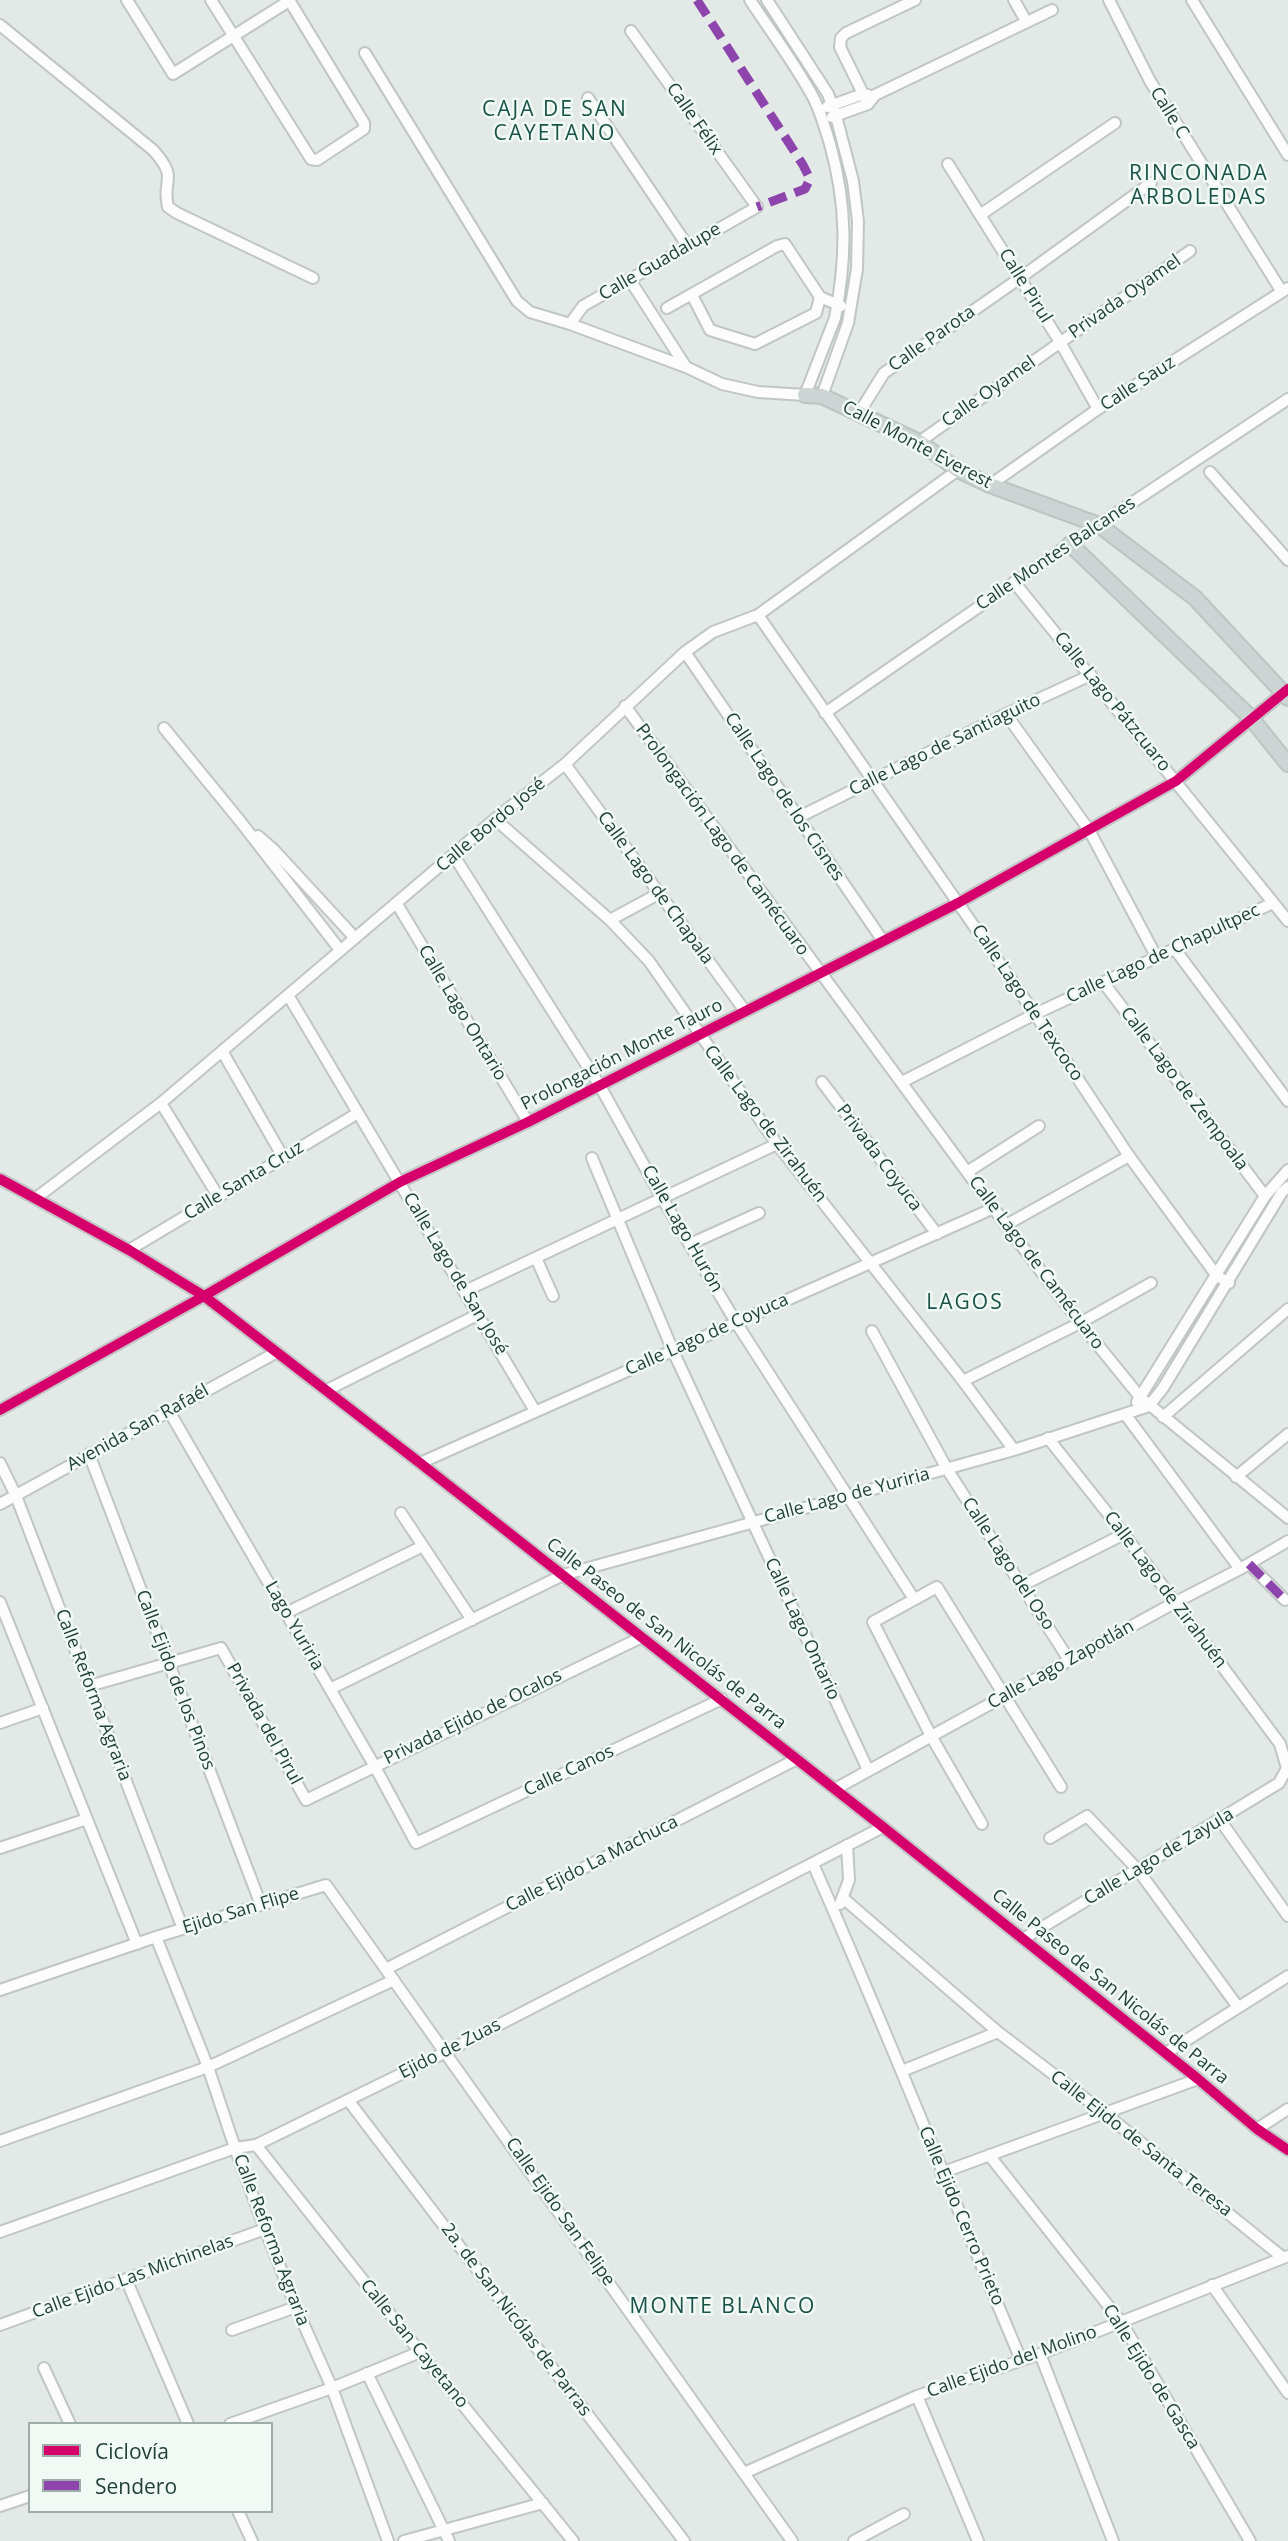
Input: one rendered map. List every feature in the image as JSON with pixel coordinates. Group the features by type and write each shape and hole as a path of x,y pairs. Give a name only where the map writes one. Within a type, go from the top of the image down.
{"main road":[{"name":"Calle Monte Everest","path":"805,395 822,396 919,442 958,470 990,485 1098,525 1195,598 1287,693"},
{"path":"1069,544 1251,718 1288,764"}],"street":[{"path":"127,0 173,74 235,37 289,1 364,123 364,129 317,160 311,159 235,37 211,0"},
{"path":"750,0 821,115 840,182 844,220 844,264 835,317 805,395"},
{"path":"766,0 835,111 853,181 858,221 857,269 848,323 822,396"},
{"path":"869,98 840,47 841,38 846,33 915,0"},
{"path":"1014,0 1026,21"},
{"name":"Calle C","path":"1109,0 1150,81 1285,290"},
{"path":"1192,0 1288,155"},
{"path":"821,115 869,98 1052,10"},
{"path":"0,25 153,150 165,164 170,179 166,199 168,206 177,213 313,278"},
{"name":"Calle Félix","path":"631,31 757,208"},
{"name":"Calle Monte Everest","path":"365,53 517,301 530,312 570,324 722,384 758,392 805,395"},
{"path":"588,98 687,246"},
{"path":"980,215 1115,123"},
{"name":"Calle Pirul","path":"948,164 1060,342 1098,409"},
{"name":"Calle Parota","path":"859,413 884,373 1151,183"},
{"name":"Calle Guadalupe","path":"570,324 583,306 757,208"},
{"path":"667,308 785,244 820,297 850,309"},
{"name":"Privada Oyamel","path":"1060,342 1190,251"},
{"path":"630,280 686,368"},
{"name":"Calle Sauz","path":"990,485 1098,409 1285,290"},
{"path":"692,295 710,330 755,344 816,313 848,323"},
{"path":"816,313 820,297"},
{"name":"Calle Oyamel","path":"919,442 1060,342"},
{"name":"Calle Montes Balcanes","path":"825,713 1069,544 1288,399"},
{"name":"Calle Bordo José","path":"36,1198 161,1103 495,819 565,764 685,652 713,632 758,615 958,470"},
{"path":"1210,472 1288,560"},
{"name":"Calle Lago Pátzcuaro","path":"1014,582 1288,921"},
{"name":"Calle Lago de Texcoco","path":"758,615 1035,1014 1129,1156 1217,1276 1229,1283"},
{"name":"Calle Lago de los Cisnes","path":"685,652 883,941"},
{"name":"Calle Lago de Santiaguito","path":"799,817 1006,714 1091,675"},
{"name":"Prolongación Monte Tauro","path":"0,1410 400,1182 600,1086 958,903 1176,782 1251,718 1287,693"},
{"name":"Prolongación Lago de Camécuaro","path":"625,706 819,974"},
{"path":"1006,714 1089,830 1157,956"},
{"path":"164,728 340,950"},
{"name":"Calle Lago de Chapala","path":"565,764 745,1011"},
{"name":"Calle Lago de Zirahuén","path":"495,819 610,920 649,961 777,1143 1014,1450"},
{"path":"240,821 273,849 355,938"},
{"name":"Calle Lago Hurón","path":"454,856 600,1086 737,1324 914,1599"},
{"path":"610,920 658,894"},
{"name":"Calle Lago de Chapultpec","path":"902,1082 1035,1014 1273,903"},
{"name":"Calle Lago Ontario","path":"397,904 528,1122"},
{"path":"1174,948 1288,1101"},
{"name":"Calle Lago de Camécuaro","path":"819,974 1080,1323 1140,1397 1288,1518"},
{"name":"Calle Lago de Zempoala","path":"1103,982 1265,1196"},
{"name":"Calle Lago de San José","path":"288,995 535,1411"},
{"path":"222,1051 283,1157"},
{"name":"Privada Coyuca","path":"822,1082 937,1234"},
{"path":"161,1103 218,1196"},
{"name":"Calle Santa Cruz","path":"130,1250 358,1114"},
{"path":"967,1171 1039,1126"},
{"path":"465,1291 777,1143"},
{"path":"1006,1225 1129,1156"},
{"name":"Calle Lago Ontario","path":"592,1158 673,1351 868,1770"},
{"path":"1149,1406 1229,1283 1283,1191 1288,1170"},
{"name":"Calle Paseo de San Nicolás de Parra","path":"0,1179 130,1250 204,1296 835,1788 1257,2129 1288,2150"},
{"path":"1283,1191 1265,1196 1217,1276 1127,1413 1245,1567 1284,1600"},
{"name":"Calle Lago de Coyuca","path":"421,1463 994,1208"},
{"path":"690,1244 760,1213"},
{"path":"536,1258 553,1296"},
{"path":"963,1381 1080,1323 1151,1283"},
{"path":"1163,1417 1288,1309"},
{"path":"327,1390 479,1314"},
{"name":"Calle Lago del Oso","path":"872,1331 947,1469 1069,1660"},
{"name":"Avenida San Rafaél","path":"0,1504 276,1352"},
{"name":"Calle Lago de Yuriria","path":"330,1689 563,1575 1014,1450 1149,1406"},
{"name":"Lago Yuriria","path":"169,1410 374,1765 416,1843"},
{"path":"1236,1478 1288,1434"},
{"name":"Calle Lago de Zirahuén","path":"1048,1438 1284,1743 1288,1768"},
{"name":"Calle Ejido de los Pinos","path":"89,1454 261,1905"},
{"name":"Calle Reforma Agraria","path":"0,1463 16,1496 183,1929"},
{"path":"401,1513 472,1619"},
{"path":"1023,1585 1124,1534"},
{"name":"Calle Lago Zapotlán","path":"835,1788 1245,1567 1288,1541"},
{"path":"286,1613 423,1546"},
{"path":"982,1824 931,1736 873,1622 937,1587 1061,1787"},
{"path":"1,1605 137,1944"},
{"name":"Privada Ejido de Ocalos","path":"306,1800 642,1637"},
{"name":"Privada del Pirul","path":"168,1662 221,1648 306,1800"},
{"path":"89,1686 168,1662"},
{"name":"Calle Canos","path":"416,1843 722,1699"},
{"path":"0,1723 43,1708"},
{"name":"Calle Ejido La Machuca","path":"386,1969 797,1759"},
{"name":"Calle Lago de Zayula","path":"1023,1939 1279,1783 1288,1768"},
{"path":"1050,1838 1087,1816 1138,1870 1238,2007"},
{"path":"0,1847 87,1819"},
{"path":"1220,1820 1288,1916"},
{"name":"Ejido de Zuas","path":"0,2232 234,2148 256,2145 446,2052 883,1827"},
{"path":"835,1914 849,1880 847,1845"},
{"name":"Calle Ejido Cerro Prieto","path":"813,1864 902,2071 1021,2361"},
{"name":"Ejido San Flipe","path":"0,1990 156,1937 326,1885"},
{"name":"Calle Ejido San Felipe","path":"326,1885 792,2541"},
{"name":"Calle Ejido de Santa Teresa","path":"843,1898 998,2032 1285,2256"},
{"name":"Calle Reforma Agraria","path":"156,1937 208,2067 234,2148 265,2229 332,2388 388,2541"},
{"path":"1166,2053 1288,1976"},
{"path":"0,2141 208,2067 394,1980"},
{"path":"902,2071 998,2032"},
{"path":"942,2173 1198,2079"},
{"name":"2a. de San Nicólas de Parras","path":"348,2100 684,2541"},
{"path":"1257,2129 1288,2109"},
{"name":"Calle San Cayetano","path":"256,2145 573,2541"},
{"name":"Calle Ejido de Gasca","path":"989,2155 1122,2323 1250,2541"},
{"name":"Calle Ejido Las Michinelas","path":"0,2325 265,2229"},
{"name":"Calle Ejido del Molino","path":"744,2473 917,2396 1122,2323 1285,2256"},
{"path":"127,2279 187,2422"},
{"path":"1212,2285 1288,2393"},
{"path":"232,2330 296,2307"},
{"path":"236,2422 332,2388 420,2352"},
{"path":"1040,2354 1113,2541"},
{"path":"44,2368 69,2422"},
{"path":"367,2373 449,2541"},
{"path":"917,2396 978,2541"},
{"path":"0,2506 28,2497"},
{"path":"404,2541 543,2503"},
{"path":"239,2513 252,2541"},
{"path":"854,2541 904,2514"}],"marked path":[{"path":"697,0 810,179 805,189 757,207"},
{"path":"1249,1564 1285,1600"}],"cycle path":[{"path":"0,1410 400,1182 528,1122 958,903 1176,781 1288,689"},
{"path":"0,1179 129,1250 204,1296 883,1827 1257,2129 1288,2150"}],"district":[{"name":"CAJA DE SAN CAYETANO","path":"555,122"},
{"name":"RINCONADA ARBOLEDAS","path":"1199,186"},
{"name":"LAGOS","path":"965,1303"},
{"name":"MONTE BLANCO","path":"723,2307"}]}
